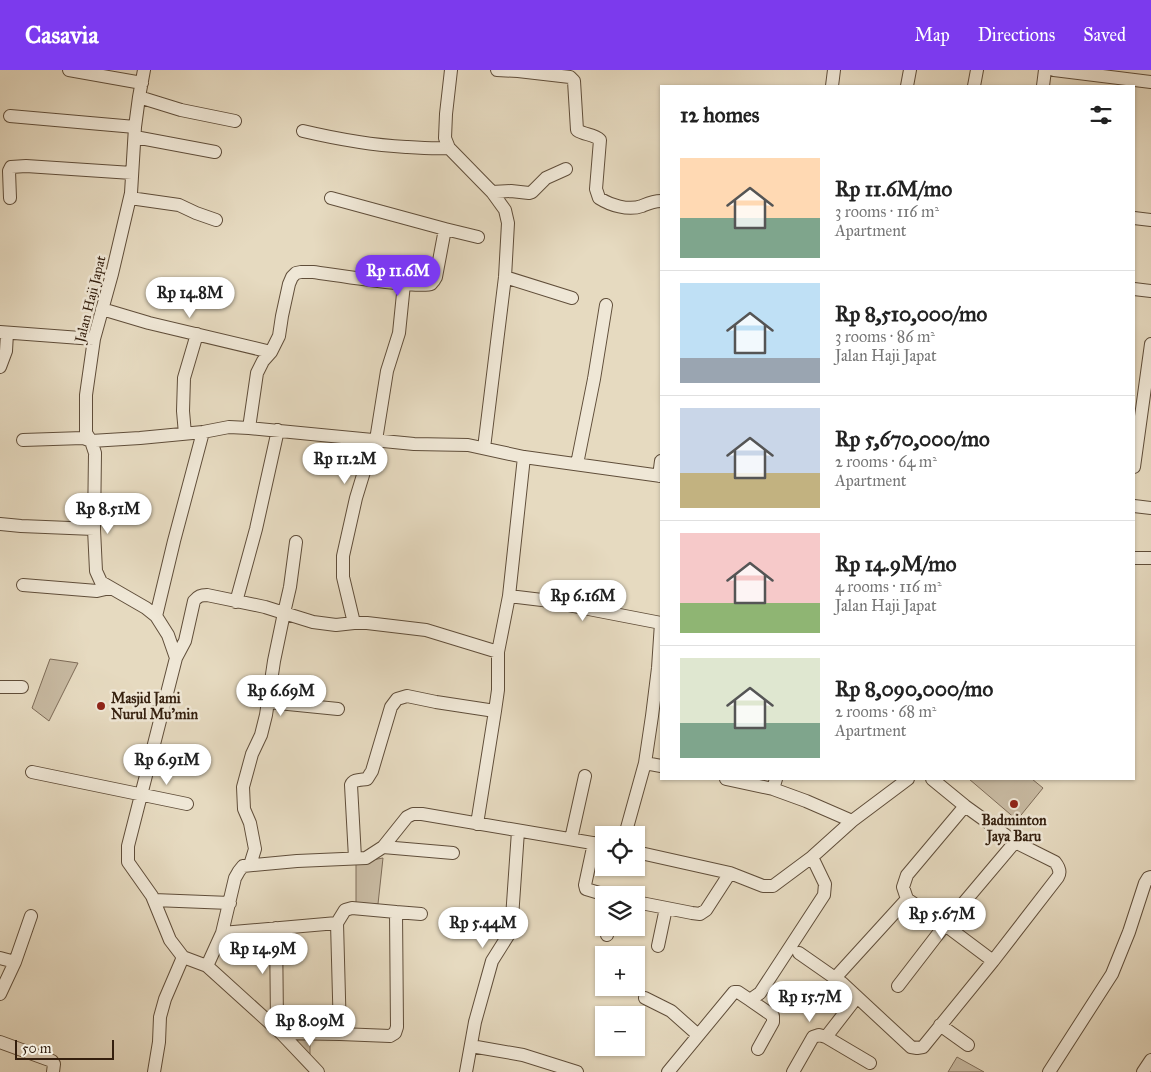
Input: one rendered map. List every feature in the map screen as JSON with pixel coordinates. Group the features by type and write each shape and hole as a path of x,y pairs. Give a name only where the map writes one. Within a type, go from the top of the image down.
{"street":[{"path":"70,70 142,83"},
{"name":"Jalan Haji Japat","path":"144,70 135,132 130,198 94,339 86,395 86,433 95,453 94,529 96,571 100,582 146,608 156,616 168,635 176,658"},
{"path":"450,70 445,138 449,148 492,192 505,210 508,223 505,277 484,448"},
{"path":"497,70 570,77 574,81 577,130 581,133 598,137 600,140 596,189 599,198 606,203 621,207 641,206 650,202 660,201"},
{"path":"832,85 834,70"},
{"path":"907,85 910,70"},
{"path":"974,85 977,70"},
{"path":"1043,85 1045,70"},
{"path":"1054,70 1151,82"},
{"path":"139,96 181,110 235,121"},
{"path":"10,116 135,132 215,152"},
{"path":"303,131 380,146 449,148"},
{"path":"10,198 9,170 11,167 26,166 132,173"},
{"path":"492,192 511,191 529,193 549,176 566,169"},
{"path":"130,198 179,204 196,213 216,220"},
{"path":"331,198 478,237"},
{"path":"1135,218 1151,220"},
{"path":"249,428 258,373 263,361 271,352 280,336 282,316 292,277 296,273 313,272 404,284 431,284 436,277 445,229"},
{"path":"505,277 572,298"},
{"path":"354,623 343,577 342,562 356,498 376,440 387,371 399,333 404,284"},
{"path":"1135,289 1151,291"},
{"path":"577,464 606,305"},
{"path":"102,309 149,323 271,352"},
{"path":"0,365 6,350 4,333 94,339"},
{"path":"185,434 184,378 196,334"},
{"path":"1135,460 1151,344"},
{"path":"23,440 83,438 91,441 185,434 229,427 249,428 414,444 468,445 524,457 660,476"},
{"path":"236,602 256,529 278,430"},
{"path":"156,616 203,432"},
{"path":"477,824 498,690 498,652 509,596 524,457"},
{"path":"1135,506 1151,508"},
{"path":"0,524 94,529"},
{"path":"250,865 255,849 250,823 244,808 244,787 252,754 261,734 266,715 274,662 290,588 296,542"},
{"path":"1135,558 1151,558"},
{"path":"23,585 97,591 110,588"},
{"path":"318,1072 279,1027 207,966 183,957 170,940 154,900 128,862 128,846 176,658 185,641 194,601 197,596 207,595 265,607 313,622 336,625 367,623 426,630 498,652"},
{"path":"509,596 542,600 660,623"},
{"path":"628,826 645,763 658,668 660,638"},
{"path":"0,687 22,687"},
{"path":"355,858 351,785 352,782 367,779 372,771 391,707 397,699 407,696 495,710"},
{"path":"268,702 338,709"},
{"path":"645,763 660,766"},
{"path":"32,772 187,804"},
{"path":"571,839 585,776"},
{"path":"736,780 774,784 806,801 852,821"},
{"path":"645,854 730,873 763,886 773,886 812,856 852,821 907,780"},
{"path":"799,953 835,978 911,1047 917,1048 922,1047 993,961 1059,874 1058,866 1056,862 1015,842 965,806 933,780"},
{"path":"965,806 907,875 903,887 907,899 993,961"},
{"path":"207,966 222,933 235,878 244,866 366,858 383,847 406,817 413,814 595,843"},
{"path":"466,1072 475,1022 492,961 509,934 512,918 518,831"},
{"path":"898,986 945,925 1015,842"},
{"path":"383,847 453,853"},
{"path":"595,856 585,885 586,889 595,892"},
{"path":"750,1000 760,993 824,895 825,884 812,856"},
{"path":"645,904 700,914 706,910 730,873"},
{"path":"1049,1072 1112,974 1130,932 1145,883 1151,877"},
{"path":"835,978 907,899"},
{"path":"154,900 230,903"},
{"path":"340,1034 337,923 345,910 352,908 421,914"},
{"path":"658,946 666,908"},
{"path":"279,1027 340,1034 390,1036 395,1034 397,1027 396,912"},
{"path":"0,994 15,962 31,916"},
{"path":"222,933 337,923"},
{"path":"276,928 279,1027"},
{"path":"154,1072 159,1042 160,1017 183,957"},
{"path":"0,958 15,962"},
{"path":"668,1072 734,992 738,992 774,1018 758,1049"},
{"path":"826,1037 857,997"},
{"path":"645,998 671,1011 698,1035"},
{"path":"940,1025 968,1045"},
{"path":"793,1072 813,1037 819,1035 826,1037 870,1063"},
{"path":"0,1042 52,1061 54,1064 53,1072"},
{"path":"471,1046 523,1055 574,1071"}],"shaded area":[{"path":"50,659 78,663 49,721 32,708"},
{"name":"Badminton Jaya Baru","path":"970,780 1033,780 1043,788 1017,820"},
{"path":"383,858 378,904 356,903 356,863"},
{"path":"293,1038 310,1039 310,1054"},
{"path":"957,1057 984,1072 948,1072"}],"place":[{"name":"Masjid Jami Nurul Mu'min","path":"101,706"},
{"name":"Badminton Jaya Baru","path":"1014,804"}]}
